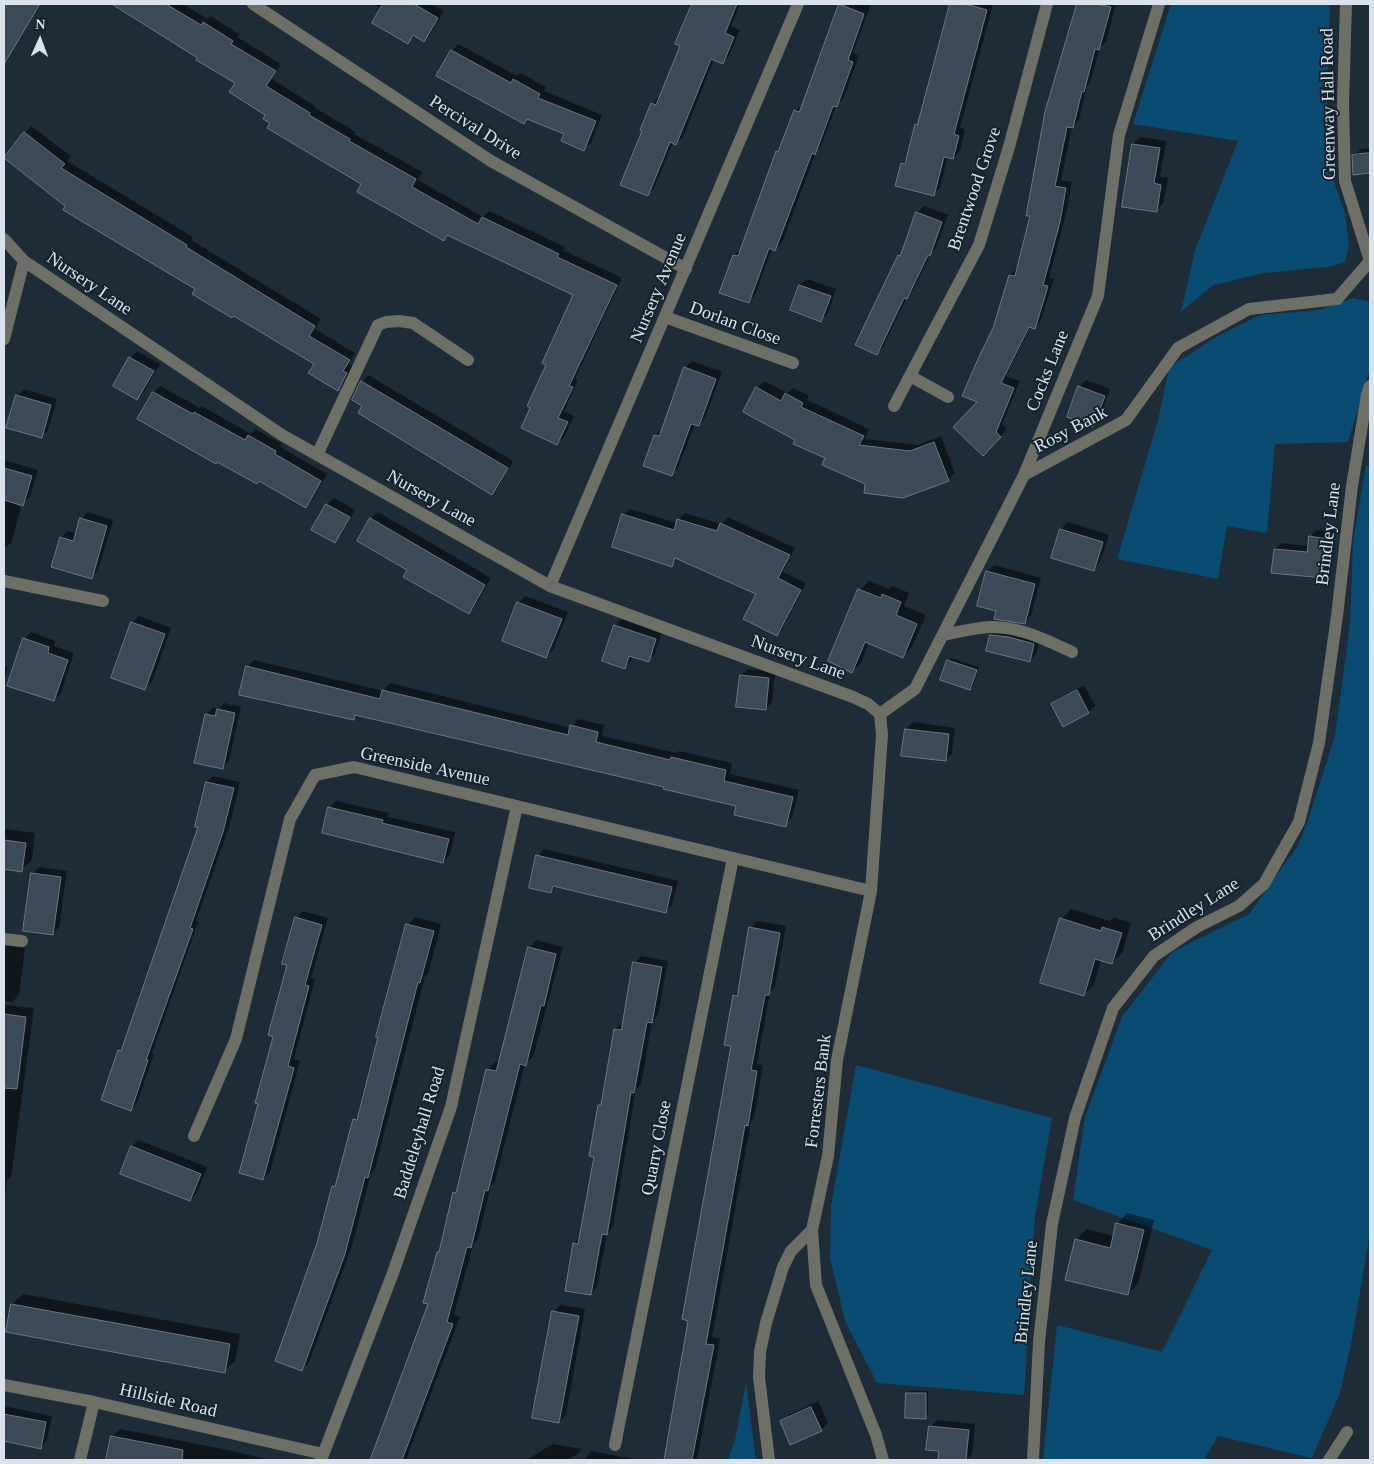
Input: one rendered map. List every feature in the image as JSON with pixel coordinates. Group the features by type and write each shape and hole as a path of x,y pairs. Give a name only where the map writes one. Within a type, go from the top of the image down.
{"street":[{"name":"Percival Drive","path":"253,4 490,161 686,269"},
{"name":"Nursery Avenue","path":"550,586 798,4"},
{"name":"Brentwood Grove","path":"894,406 979,245 1010,147 1047,4"},
{"name":"Cocks Lane","path":"880,714 916,689 1024,474 1098,296 1119,135 1159,4"},
{"name":"Greenway Hall Road","path":"1346,4 1343,104 1345,181 1370,261"},
{"name":"Nursery Lane","path":"4,239 24,261 282,435 550,586 854,697 868,704 880,714"},
{"path":"4,339 24,261"},
{"name":"Rosy Bank","path":"1024,474 1126,420 1178,348 1249,309 1337,299 1370,261"},
{"name":"Dorlan Close","path":"666,317 793,363"},
{"path":"318,455 378,325 399,321 413,324 468,360"},
{"path":"910,376 948,397"},
{"name":"Brindley Lane","path":"1033,1460 1039,1342 1052,1224 1074,1118 1114,1008 1154,956 1197,927 1239,906 1264,884 1299,822 1318,743 1337,616 1352,486 1370,386"},
{"path":"4,581 103,601"},
{"path":"943,636 975,628 992,627 1018,630 1042,638 1072,652"},
{"name":"Forresters Bank","path":"880,714 882,735 871,891 837,1060 828,1156 812,1230 816,1284 876,1435 883,1460"},
{"name":"Greenside Avenue","path":"194,1136 236,1039 290,819 315,775 354,767 871,891"},
{"name":"Baddeleyhall Road","path":"322,1457 393,1273 451,1107 517,806"},
{"name":"Quarry Close","path":"615,1445 733,858"},
{"path":"4,939 22,941"},
{"path":"769,1460 759,1377 760,1352 782,1267 791,1251 812,1230"},
{"name":"Hillside Road","path":"4,1385 94,1402 322,1457"},
{"path":"80,1460 94,1402"},
{"path":"1329,1460 1347,1432"}],"shaded area":[{"path":"1171,4 1330,4 1327,99 1332,176 1345,213 1349,244 1345,262 1327,267 1264,273 1213,285 1181,312 1195,250 1238,141 1133,124"},
{"path":"1352,298 1370,302 1370,369 1348,442 1275,444 1267,533 1227,526 1218,579 1117,559 1158,420 1169,368 1214,338 1260,315 1320,310"},
{"path":"1366,465 1370,467 1370,1233 1352,1339 1340,1393 1312,1458 1218,1436 1204,1460 1043,1460 1057,1325 1162,1352 1212,1250 1073,1200 1085,1117 1122,1017 1172,952 1249,914 1297,847 1307,823 1335,736 1350,624 1353,542"},
{"path":"856,1065 1052,1118 1035,1216 1024,1395 877,1383 845,1321 830,1258 831,1206"},
{"path":"746,1383 756,1460 728,1460 735,1440"}],"building":[{"path":"4,4 40,4 4,64"},
{"path":"112,4 166,4 201,25 203,22 233,41 231,44 276,71 266,86 310,113 309,115 350,139 349,141 416,179 412,187 478,224 482,217 559,254 557,257 617,285 569,386 573,387 558,418 568,422 557,445 521,428 530,408 527,406 546,365 542,363 573,295 447,235 444,241 357,192 361,184 267,128 270,123 263,119 265,115 229,92 235,83 196,60 197,58"},
{"path":"383,4 414,4 438,18 424,42 413,35 408,44 372,23"},
{"path":"692,4 737,4 725,33 734,37 723,64 711,59 676,145 670,142 648,196 620,185 651,103 656,105 680,46 675,44"},
{"path":"839,4 864,14 848,60 853,62 837,107 833,106 815,155 812,153 775,251 769,248 749,303 719,293 733,255 738,256 776,151 778,152 794,110 799,112"},
{"path":"950,4 965,4 987,10 954,134 959,136 953,159 944,157 934,196 895,186 901,163 905,164 915,124 917,125"},
{"path":"1077,4 1097,4 1111,7 1099,50 1095,49 1073,128 1067,127 1055,186 1066,188 1060,222 1043,285 1048,286 1035,329 1029,327 1001,383 1014,388 996,432 1001,437 983,456 953,427 977,402 962,396 993,328 1009,275 1015,276 1030,216 1026,216 1045,112"},
{"path":"451,50 511,83 513,79 540,94 538,98 596,121 584,151 561,141 564,134 527,119 524,124 436,76"},
{"path":"24,132 65,164 61,168 315,326 309,336 350,360 343,371 347,373 338,391 308,373 314,364 234,316 232,318 192,294 195,289 63,210 65,206 4,158"},
{"path":"1132,144 1160,148 1154,183 1161,185 1157,212 1122,207"},
{"path":"1370,153 1370,173 1353,175 1352,155"},
{"path":"916,212 942,222 930,256 928,255 907,299 904,298 877,355 855,345 898,255 900,256"},
{"path":"799,285 831,296 821,322 790,310"},
{"path":"129,357 154,371 137,400 113,386"},
{"path":"684,367 716,379 699,426 691,424 672,476 643,466 654,435 659,436"},
{"path":"361,381 508,468 492,495 358,413 362,406 352,400"},
{"path":"1078,386 1105,396 1093,427 1067,417"},
{"path":"756,387 781,401 785,393 803,403 801,407 864,436 859,445 910,451 934,442 949,481 903,498 864,493 865,484 822,465 825,458 793,444 795,440 743,412"},
{"path":"153,392 245,440 248,435 276,451 275,454 321,481 306,508 259,481 257,484 217,462 216,464 137,419"},
{"path":"16,395 51,405 42,438 6,428"},
{"path":"4,468 32,476 23,506 4,500"},
{"path":"326,504 350,517 335,543 311,530"},
{"path":"622,514 674,530 677,519 717,531 720,523 790,555 778,578 801,590 777,636 743,619 756,594 675,558 672,567 612,547"},
{"path":"80,518 107,526 92,579 51,567 60,537 73,541"},
{"path":"370,518 485,585 469,614 403,577 407,570 357,541"},
{"path":"1060,529 1103,542 1094,571 1051,558"},
{"path":"1309,536 1328,539 1324,578 1271,573 1274,549 1307,552"},
{"path":"986,571 1035,584 1025,624 994,619 996,611 977,606"},
{"path":"858,589 881,598 882,594 901,602 896,615 917,624 903,658 865,642 852,673 828,661"},
{"path":"517,602 562,619 546,658 502,641"},
{"path":"131,622 165,634 145,690 111,678"},
{"path":"614,625 656,639 649,662 629,656 625,669 602,661"},
{"path":"990,635 1009,637 1034,644 1030,662 986,651"},
{"path":"23,638 49,647 48,653 68,660 54,701 7,686"},
{"path":"947,660 977,670 970,690 940,680"},
{"path":"246,666 380,699 382,690 568,735 570,725 598,732 596,742 670,760 671,757 726,770 724,781 793,797 786,827 734,815 736,806 663,789 664,787 355,715 354,720 239,695"},
{"path":"740,675 769,678 766,710 736,707"},
{"path":"1077,690 1089,713 1063,727 1051,704"},
{"path":"217,709 235,713 223,769 194,763 205,714 215,716"},
{"path":"905,729 949,734 946,761 901,756"},
{"path":"206,782 234,788 223,832 190,928 193,929 146,1060 148,1060 131,1111 101,1100 118,1050 121,1051 198,827 195,827"},
{"path":"328,807 383,820 382,823 449,839 443,863 322,833"},
{"path":"4,840 26,843 22,872 4,869"},
{"path":"536,855 672,887 666,913 553,886 551,893 529,888"},
{"path":"31,873 61,877 53,935 23,931"},
{"path":"295,917 322,925 305,985 309,986 288,1066 294,1068 263,1180 239,1173 258,1104 255,1103 273,1037 268,1035 287,965 282,964"},
{"path":"1060,918 1101,931 1102,927 1122,933 1112,964 1095,959 1084,996 1040,983"},
{"path":"406,924 434,931 420,983 418,982 368,1178 365,1177 345,1254 302,1371 275,1361 317,1243 332,1186 335,1187 353,1119 357,1120 378,1037 376,1037"},
{"path":"749,927 780,933 769,995 765,995 751,1070 757,1071 748,1126 745,1125 706,1344 714,1345 692,1460 664,1460 688,1321 682,1319 731,1046 724,1045 733,995 737,996"},
{"path":"528,947 556,954 544,1006 541,1005 526,1066 520,1064 488,1191 485,1190 471,1248 467,1247 447,1322 453,1324 402,1460 370,1460 428,1304 423,1303 437,1252 439,1252 453,1192 456,1193 486,1069 496,1071"},
{"path":"633,962 662,967 652,1023 647,1022 634,1093 631,1092 607,1235 602,1234 591,1295 565,1291 573,1243 578,1244 594,1157 589,1156 598,1105 601,1105 614,1029 621,1030"},
{"path":"4,1014 26,1017 17,1089 4,1088"},
{"path":"131,1146 201,1174 190,1201 120,1174"},
{"path":"1116,1223 1144,1230 1128,1295 1065,1280 1075,1239 1110,1248"},
{"path":"11,1304 230,1344 225,1373 6,1332"},
{"path":"552,1311 579,1316 559,1423 532,1418"},
{"path":"906,1393 926,1393 926,1419 905,1418"},
{"path":"811,1407 822,1431 790,1445 780,1421"},
{"path":"4,1414 46,1422 41,1449 4,1441"},
{"path":"929,1426 969,1430 966,1460 938,1460 939,1451 926,1450"},
{"path":"111,1436 183,1450 182,1460 106,1460"}]}
